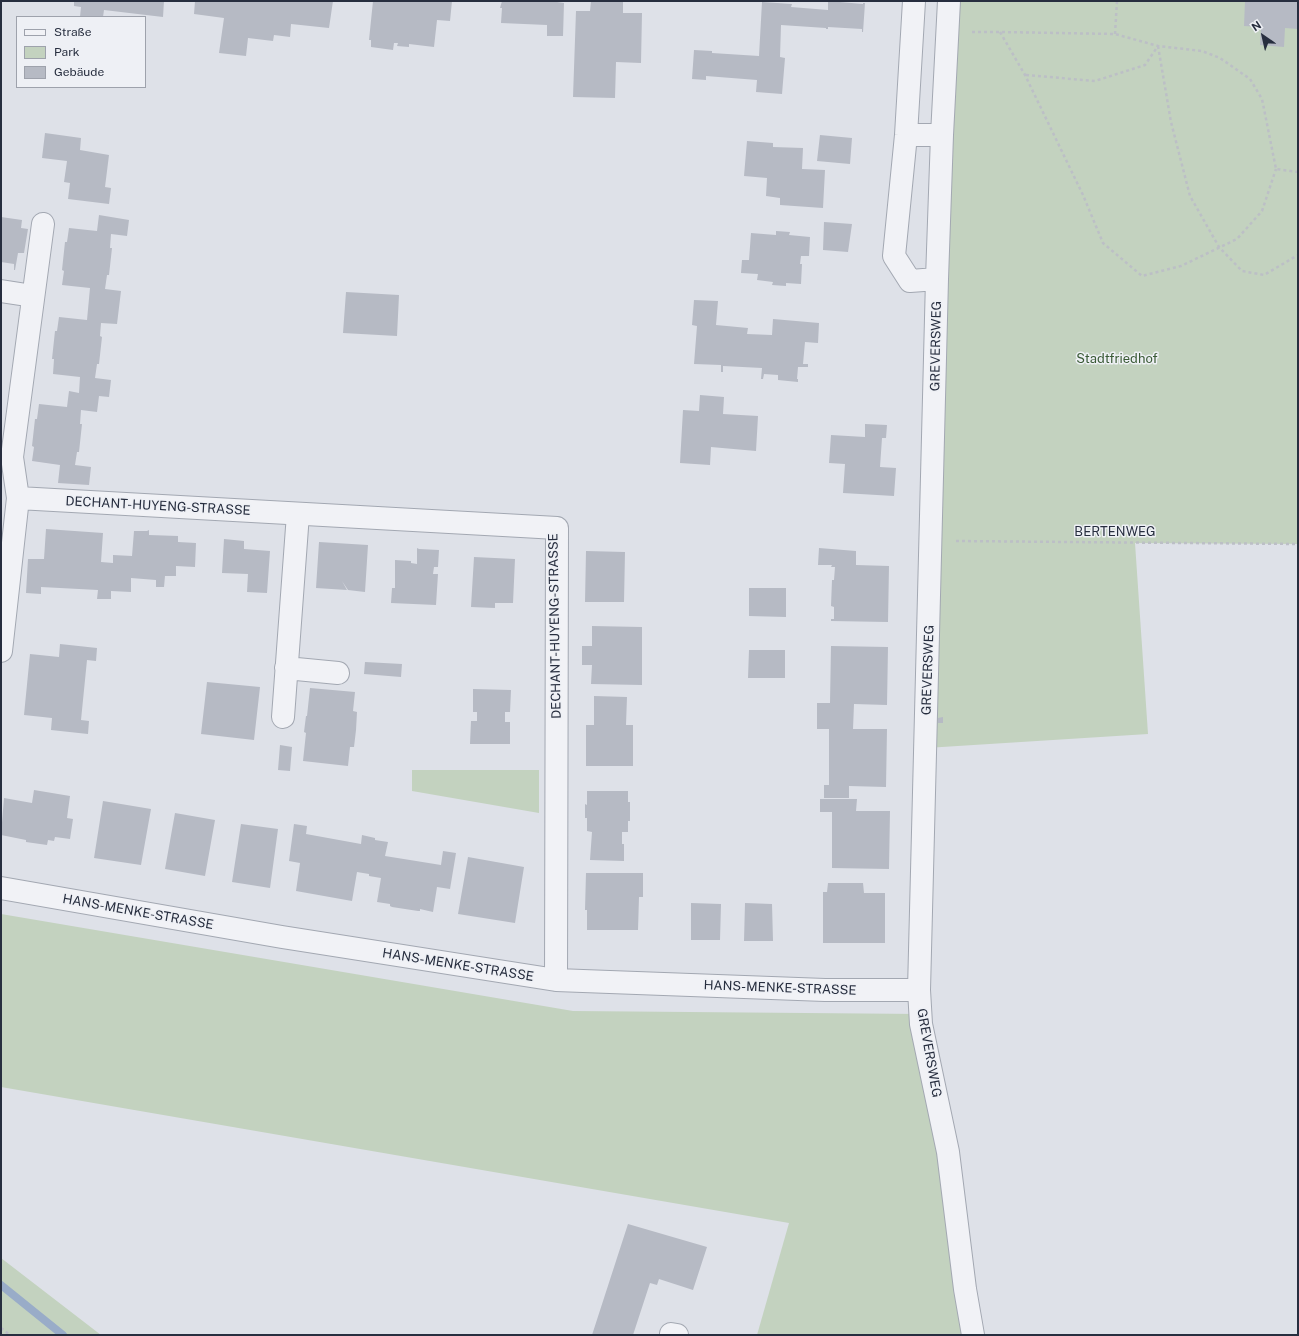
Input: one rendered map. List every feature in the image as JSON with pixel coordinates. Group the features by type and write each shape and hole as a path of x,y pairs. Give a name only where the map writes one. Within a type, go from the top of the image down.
{"street":[{"path":"914,1 906,135 894,256 910,281 938,279"},
{"name":"GREVERSWEG","path":"949,1 942,136 919,990 922,1024 948,1152 965,1289 973,1335"},
{"path":"906,135 942,136"},
{"path":"1,651 18,498 12,457 43,224"},
{"path":"1,291 34,296"},
{"name":"DECHANT-HUYENG-STRASSE","path":"18,498 557,528 556,980"},
{"path":"283,717 298,514"},
{"path":"286,668 338,673"},
{"name":"HANS-MENKE-STRASSE","path":"1,888 282,937 556,980 825,990 919,990"}],"path":[{"path":"1115,34 1117,1"},
{"path":"947,32 1000,32 1115,34 1158,46 1202,51 1220,58 1250,79 1262,99 1276,169 1262,211 1237,239 1181,266 1142,276 1103,243 1083,195 1025,75 1000,32"},
{"path":"1025,75 1095,81 1145,65 1158,46"},
{"path":"1158,46 1172,122 1190,196 1219,247 1242,271 1264,275 1298,254"},
{"path":"1276,169 1298,172"},
{"name":"BERTENWEG","path":"932,541 1298,544"},
{"path":"1,1328 10,1335"}],"green space":[{"name":"Stadtfriedhof","path":"949,1 1298,1 1298,544 1135,543 1148,734 926,748"},
{"path":"412,770 539,770 539,813 412,791"},
{"path":"1,914 573,1011 921,1014 974,1335 757,1335 789,1223 1,1087"},
{"path":"1,1258 101,1335 1,1335"}],"building":[{"path":"74,1 164,1 163,17 104,10 103,16 80,16 81,7 74,6"},
{"path":"195,1 333,1 329,28 291,24 290,37 274,35 273,41 248,38 246,56 219,53 224,18 194,14"},
{"path":"373,1 452,1 450,21 437,20 434,47 409,44 409,47 397,46 398,43 394,43 393,50 371,47 371,40 369,40"},
{"path":"502,1 550,1 564,3 563,36 547,36 547,25 501,23 502,8 500,8"},
{"path":"591,1 623,1 623,13 642,13 641,63 616,62 615,98 573,97 576,11 590,11"},
{"path":"828,1 865,3 863,32 862,29 828,27 828,29 826,29 781,25 780,57 785,58 782,94 756,92 757,80 706,76 706,80 692,79 694,50 712,51 712,53 759,56 762,2 792,4 791,7 828,10"},
{"path":"1245,1 1298,2 1298,29 1285,28 1284,47 1260,45 1261,27 1244,26"},
{"path":"45,133 81,138 80,150 109,155 105,187 111,188 109,204 68,199 70,183 64,182 67,161 42,158"},
{"path":"820,135 852,138 850,164 817,161"},
{"path":"747,141 773,143 773,147 803,148 802,169 825,170 823,208 780,205 780,198 766,196 767,178 744,176"},
{"path":"99,215 129,220 127,236 111,234 110,248 112,248 109,275 107,275 105,289 121,291 117,324 101,323 100,336 102,337 99,364 97,364 95,378 111,380 109,397 99,396 97,412 81,410 80,424 82,424 79,452 77,452 75,465 91,467 89,485 58,483 60,465 32,461 35,419 37,419 39,404 67,407 69,391 79,393 80,377 53,374 54,359 52,359 55,331 57,331 59,317 87,320 90,288 62,285 65,242 67,242 69,228 97,231"},
{"path":"1,217 22,220 21,228 28,229 24,253 18,253 15,270 14,264 1,262"},
{"path":"824,222 852,224 848,252 823,250"},
{"path":"776,231 790,232 789,235 810,237 809,256 801,256 801,284 786,283 786,286 772,285 773,282 757,280 758,274 741,273 742,260 749,260 751,233 776,235"},
{"path":"346,292 399,295 397,336 343,333"},
{"path":"694,300 718,301 716,325 748,328 747,334 772,335 773,319 819,323 818,343 805,342 803,364 808,364 808,367 798,367 798,382 778,380 778,375 764,374 763,379 761,379 762,368 723,366 723,372 721,372 721,365 694,364 697,326 692,325"},
{"path":"700,395 724,397 723,414 758,416 756,451 711,447 710,465 680,463 683,410 699,411"},
{"path":"865,424 887,425 886,438 882,438 880,467 896,468 894,496 843,493 845,464 829,463 831,435 865,437"},
{"path":"46,529 103,533 101,562 113,563 113,555 132,556 134,531 149,530 149,535 178,536 178,542 196,543 195,567 176,566 176,576 165,576 164,587 156,587 156,580 131,578 131,592 111,591 111,599 97,599 98,590 41,587 41,594 26,593 28,559 44,559"},
{"path":"224,539 244,541 244,549 270,551 267,593 247,592 248,574 222,573"},
{"path":"319,542 368,545 365,592 348,590 342,581 347,590 316,588"},
{"path":"417,548 439,550 438,567 434,567 433,574 438,574 436,605 391,603 392,588 395,588 395,560 411,561 411,563 417,564"},
{"path":"819,548 856,551 856,565 889,566 888,622 831,621 831,619 834,619 834,607 831,606 832,580 834,580 835,567 831,567 832,565 818,565"},
{"path":"586,551 625,552 624,602 585,602"},
{"path":"474,557 515,559 513,603 495,603 495,608 471,607"},
{"path":"749,588 786,588 786,617 749,616"},
{"path":"592,626 642,627 642,685 591,684 592,665 582,665 582,646 592,646"},
{"path":"60,644 97,648 96,661 87,660 81,720 89,721 88,734 51,730 52,718 24,715 30,654 59,657"},
{"path":"831,646 888,647 887,705 854,704 853,729 887,729 886,787 849,786 849,798 824,798 824,785 829,785 829,729 817,729 817,703 830,703"},
{"path":"749,650 785,650 785,678 748,678"},
{"path":"365,662 402,664 401,677 364,674"},
{"path":"207,682 260,687 254,740 201,734"},
{"path":"310,688 355,692 353,711 357,712 356,730 354,747 350,747 348,766 303,761 306,733 304,732"},
{"path":"473,689 511,690 510,712 505,712 505,722 510,722 510,744 470,744 471,721 477,721 477,712 473,712"},
{"path":"594,696 627,697 626,725 633,725 633,766 586,766 586,725 594,725"},
{"path":"943,717 943,723 938,723 938,718"},
{"path":"280,745 292,747 290,771 278,770"},
{"path":"34,790 70,796 67,818 73,819 70,839 55,837 54,841 48,840 47,845 26,842 26,840 1,835 4,798 32,803"},
{"path":"587,791 628,791 628,802 630,802 630,821 628,821 628,832 622,832 624,861 590,860 592,832 587,831 587,818 585,818"},
{"path":"820,799 857,799 856,811 890,811 889,869 832,868 832,812 820,812"},
{"path":"103,801 151,809 141,865 94,858"},
{"path":"175,813 215,820 205,876 165,869"},
{"path":"241,824 278,829 270,888 232,882"},
{"path":"294,824 307,826 306,834 361,844 362,835 375,838 375,840 388,842 385,856 441,865 443,851 456,853 450,889 437,887 433,912 420,909 420,911 418,911 392,907 390,904 377,902 381,878 357,872 352,901 296,891 300,863 289,861"},
{"path":"468,857 524,867 515,923 458,914"},
{"path":"586,873 643,873 643,897 639,897 638,930 587,930 587,910 585,910"},
{"path":"828,883 863,883 864,893 885,893 885,943 823,943 823,892 827,892"},
{"path":"691,903 721,904 720,940 691,940"},
{"path":"745,903 772,904 773,941 744,941"},
{"path":"628,1224 707,1247 693,1290 659,1279 657,1285 650,1283 633,1335 592,1335"}],"waterway":[{"path":"1,1285 63,1335"}]}
